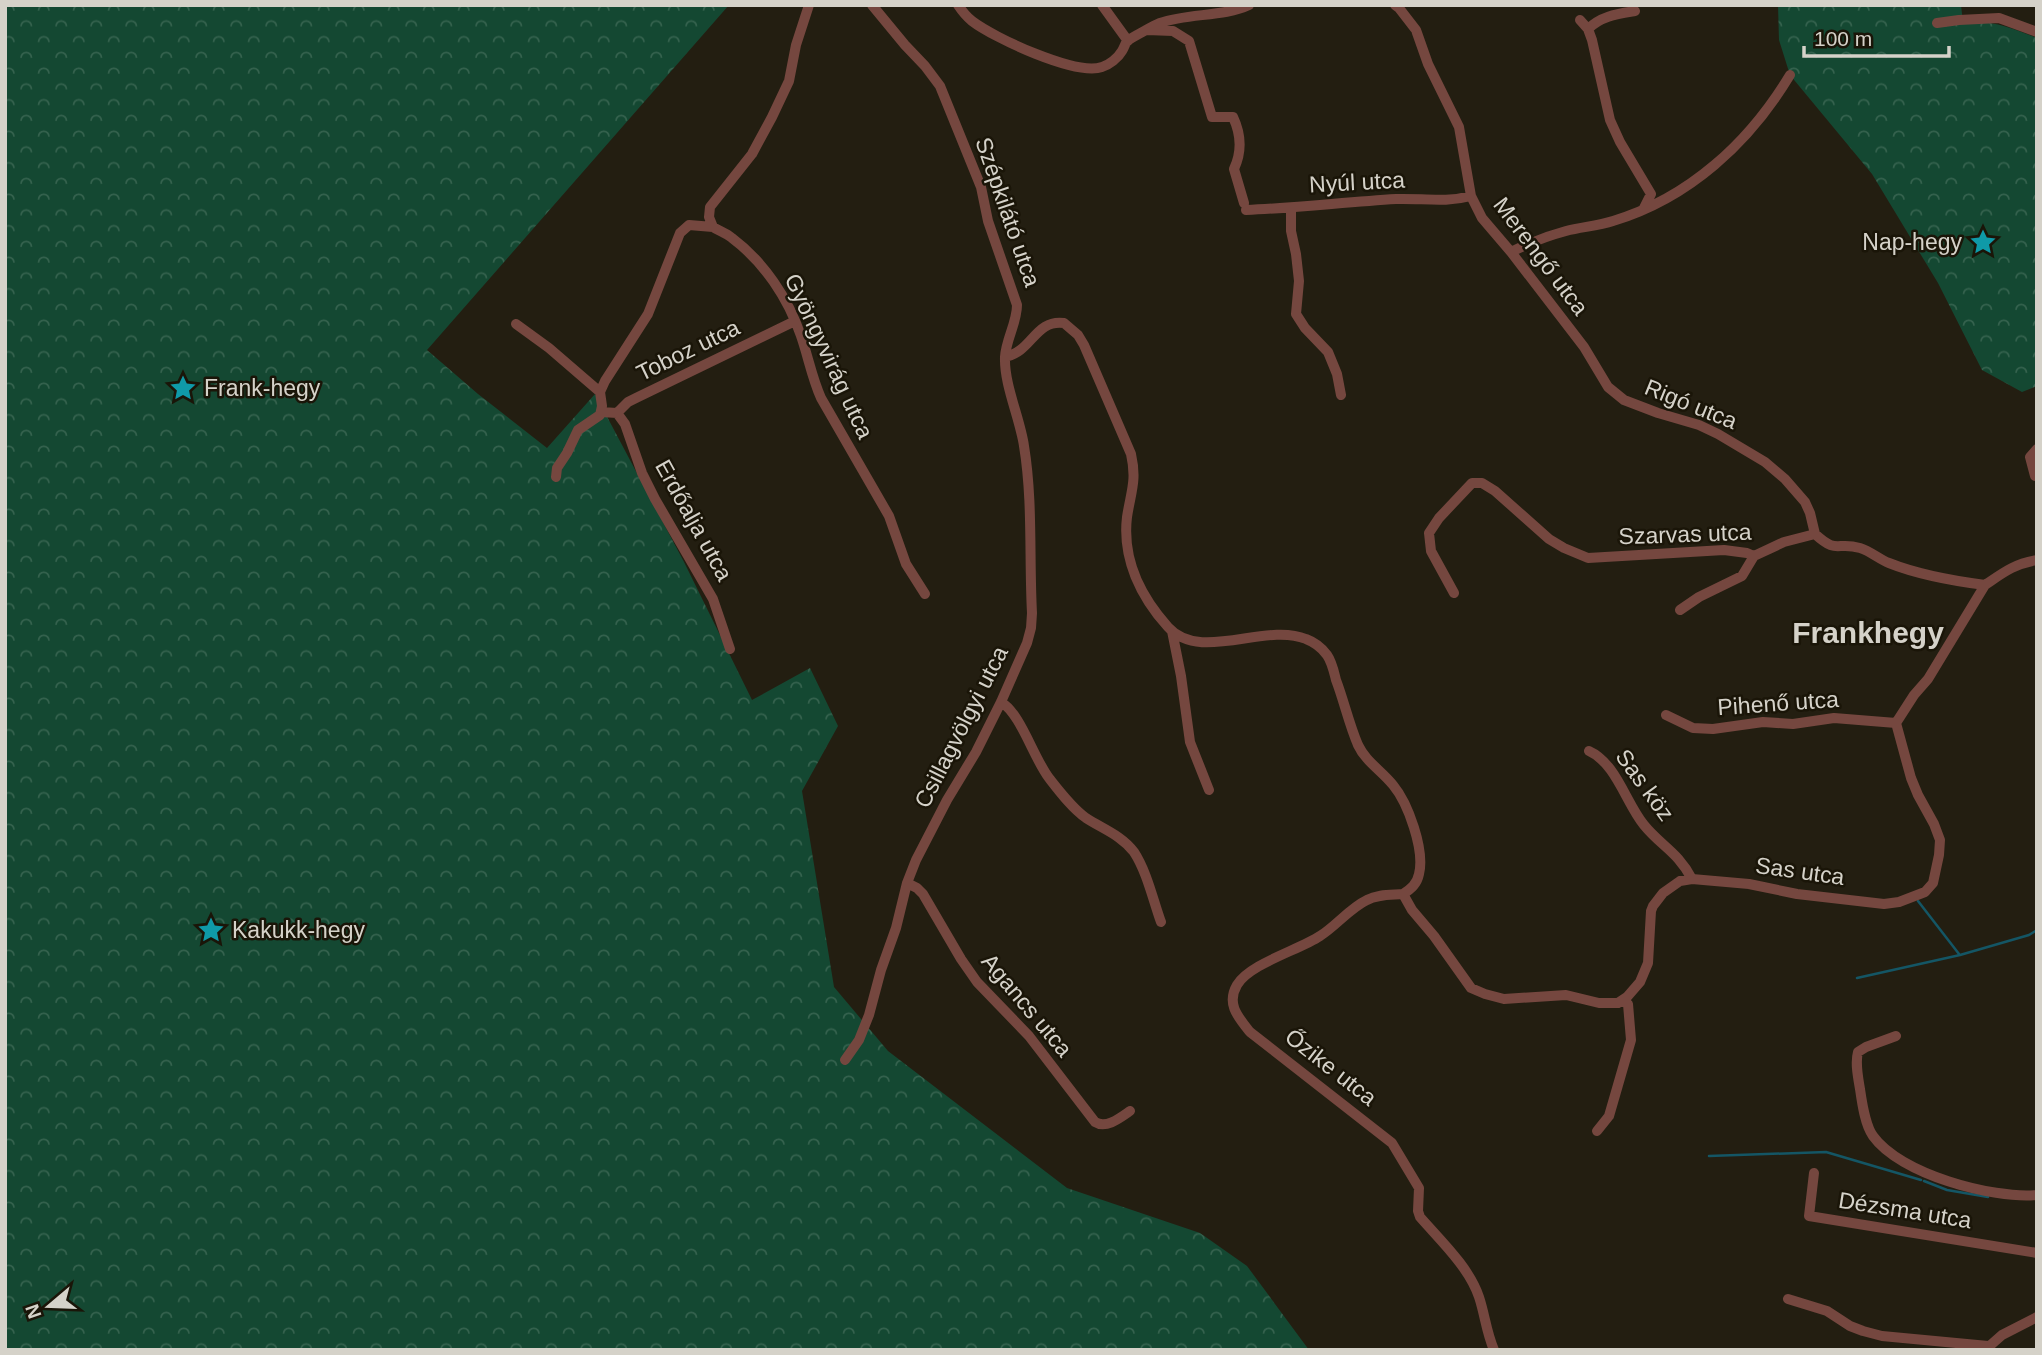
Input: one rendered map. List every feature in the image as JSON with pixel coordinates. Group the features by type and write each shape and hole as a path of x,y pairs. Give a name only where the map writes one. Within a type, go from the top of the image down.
{"street":[{"path":"556,477 556,468 578,430 595,420 601,412 600,392 648,314 680,233 689,225 713,227 709,217 710,207 752,154 772,117 789,81 799,34 809,5"},
{"name":"Szépkilátó utca","path":"872,5 934,76 981,187 990,228 1017,305 1005,357"},
{"path":"958,5 971,21 1012,45 1037,55 1090,69 1112,61 1128,41 1158,24 1238,11 1249,5"},
{"path":"1102,5 1128,41"},
{"name":"Merengő utca","path":"1395,5 1416,30 1428,64 1459,127 1471,196 1482,218 1584,347 1601,375"},
{"path":"1635,11 1607,16 1584,25 1592,40 1610,120 1651,194 1643,210"},
{"path":"1937,23 1999,18 2037,32"},
{"name":"Nyúl utca","path":"1147,30 1173,31 1189,41 1212,117 1233,117 1239,130 1239,158 1234,169 1245,207 1290,208 1348,201 1399,199 1441,201 1471,196"},
{"path":"1511,252 1530,242 1611,222 1676,194 1708,172 1766,113 1790,75"},
{"path":"1290,208 1299,281 1296,314 1305,328 1328,352 1337,374 1341,395"},
{"name":"Gyöngyvirág utca","path":"713,227 729,235 747,250 781,292 795,321 821,398 889,516 906,564 925,594"},
{"name":"Toboz utca","path":"617,414 628,402 795,321"},
{"path":"1005,357 1021,351 1043,327 1051,323 1064,323 1078,335 1131,454 1135,470 1126,532 1131,565 1141,591 1172,631 1189,640 1208,643 1252,636 1289,635 1316,644 1328,656 1358,745 1370,764 1399,794 1418,840 1421,855 1419,875 1413,887 1404,894 1412,910 1471,988 1504,999 1566,995 1599,1003 1623,1001 1640,982 1648,963 1653,906 1669,887 1692,879"},
{"path":"516,324 549,348 600,392"},
{"name":"Csillagvölgyi utca","path":"845,1060 859,1040 869,1015 907,883 925,841 1001,702 1031,628 1027,469 1020,425 1006,375 1005,357"},
{"name":"Rigó utca","path":"1601,375 1608,387 1624,400 1699,425 1765,462 1785,479 1805,502 1815,534"},
{"path":"601,412 617,414"},
{"name":"Erdőalja utca","path":"617,414 625,424 654,499 713,599 730,649"},
{"path":"2035,476 2029,457 2037,449"},
{"name":"Szarvas utca","path":"1454,593 1431,551 1429,533 1439,518 1472,483 1482,483 1495,491 1549,540 1588,558 1724,550 1754,556 1784,542 1815,534"},
{"path":"1815,534 1833,547 1857,547 1888,563 1918,572 1985,585"},
{"path":"1680,610 1699,597 1742,576 1754,556"},
{"path":"1896,723 1928,679 1985,585 2008,568 2037,560"},
{"path":"1172,631 1190,742 1209,790"},
{"path":"1001,702 1013,712 1039,762 1064,796 1085,817 1121,838 1136,855 1161,922"},
{"name":"Pihenő utca","path":"1666,716 1693,728 1713,729 1763,722 1793,724 1834,718 1896,723"},
{"name":"Sas utca","path":"1692,879 1749,884 1797,894 1884,904 1899,902 1925,892 1933,883 1940,840 1911,778 1896,723"},
{"name":"Sas köz","path":"1589,751 1597,755 1612,771 1646,828 1682,862 1692,879"},
{"name":"Agancs utca","path":"907,883 923,894 977,982 1029,1036 1095,1122 1101,1125 1109,1123 1130,1111"},
{"name":"Őzike utca","path":"1404,894 1377,896 1366,900 1320,937 1254,970 1238,983 1232,1005 1250,1032 1392,1143 1419,1188 1420,1217 1456,1257 1474,1285 1494,1350"},
{"path":"1597,1131 1609,1116 1631,1040 1628,1004 1623,1001"},
{"path":"1896,1036 1866,1047 1858,1052 1856,1058 1862,1102 1870,1133 1882,1148 1904,1163 1924,1172 1969,1187 2020,1196 2037,1195"},
{"name":"Dézsma utca","path":"1814,1173 1809,1216 2037,1253"},
{"path":"1788,1299 1827,1311 1850,1326 1882,1336 1986,1348 2002,1335 2037,1317"}],"green space":[{"path":"5,5 729,5 427,350 547,448 595,394 684,562 752,700 810,668 838,726 802,791 834,987 888,1051 1067,1188 1200,1233 1247,1266 1309,1350 5,1350"},
{"path":"1778,5 1961,5 1963,23 1992,23 2037,38 2037,386 2022,392 1982,370 1938,283 1872,174 1790,75 1779,40"}],"waterway":[{"path":"1918,901 1959,954"},
{"path":"1857,978 1960,955 2029,935 2037,930"},
{"path":"1709,1156 1826,1152 1921,1180"},
{"path":"1924,1181 1947,1190 1988,1197"}],"place":[{"name":"Nap-hegy","path":"1983,242"},
{"name":"Frank-hegy","path":"183,388"},
{"name":"Kakukk-hegy","path":"211,930"}],"district":[{"name":"Frankhegy","path":"1868,632"}]}
